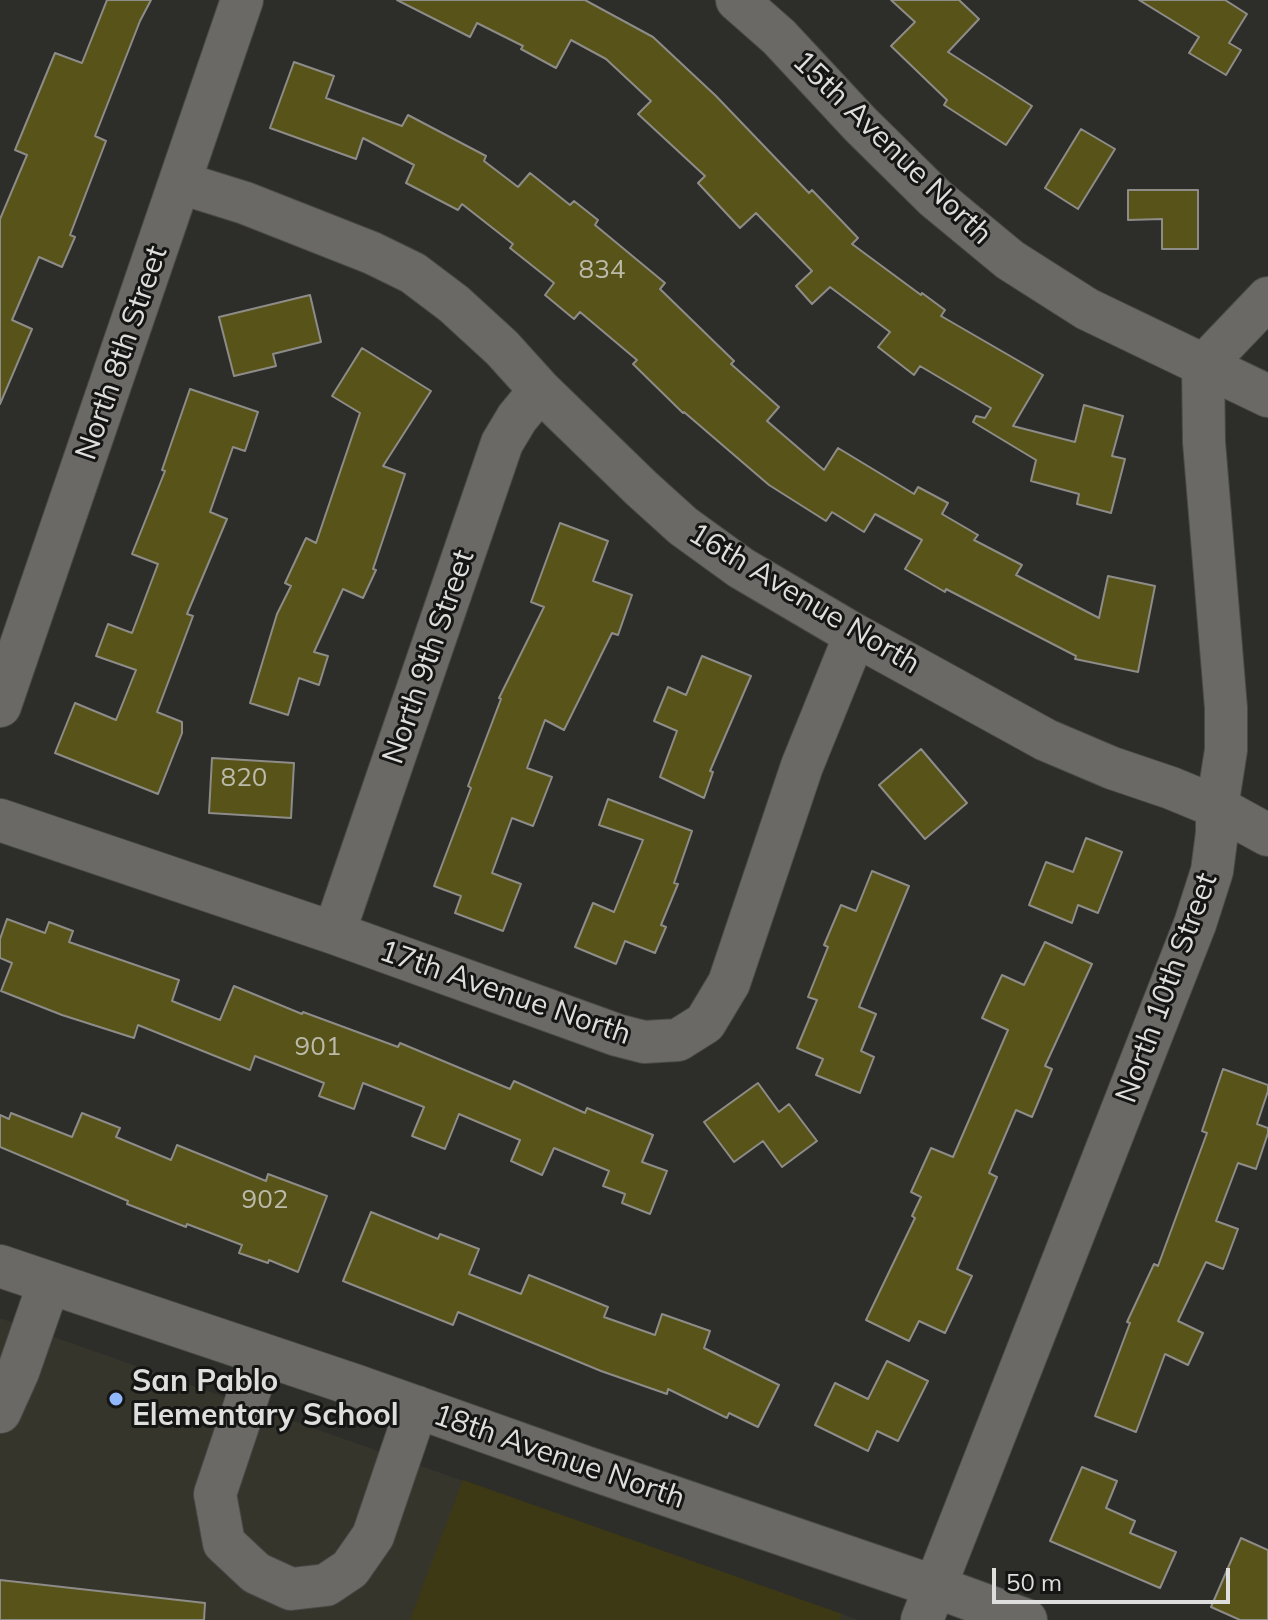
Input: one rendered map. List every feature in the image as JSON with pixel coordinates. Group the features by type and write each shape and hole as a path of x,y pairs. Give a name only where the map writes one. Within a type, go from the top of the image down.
{"street":[{"name":"North 8th Street","path":"0,706 242,0"},
{"name":"15th Avenue North","path":"737,0 779,37 935,198 1010,260 1087,309 1268,396"},
{"name":"16th Avenue North","path":"181,183 245,203 372,253 413,273 464,312 540,390 683,526 741,568 1046,740 1217,807 1268,835"},
{"path":"1203,366 1268,298"},
{"name":"North 10th Street","path":"929,1603 1195,924 1212,871 1226,750 1226,708 1204,442 1203,366"},
{"name":"North 9th Street","path":"334,933 502,443 540,390"},
{"name":"17th Avenue North","path":"0,820 334,933 617,1035 644,1042 678,1040 705,1023 729,983 802,766 855,635"},
{"name":"18th Avenue North","path":"0,1266 417,1407 929,1603 1026,1620"},
{"path":"0,1412 18,1372 49,1283"},
{"path":"262,1354 215,1494 224,1543 256,1573 291,1589 326,1585 350,1569 373,1536 417,1407"}],"shaded area":[{"name":"San Pablo Elementary School","path":"0,1318 859,1620 0,1620"},
{"path":"463,1480 842,1614 839,1620 410,1620"}],"building":[{"path":"107,0 151,0 95,136 106,141 70,235 75,237 62,267 39,257 12,320 32,329 0,404 0,219 27,155 15,150 55,53 82,63"},
{"path":"397,0 585,0 653,37 716,96 809,193 812,190 858,238 852,244 945,310 941,316 1043,375 1013,426 1075,442 1084,405 1123,416 1112,456 1125,459 1111,513 1077,504 1079,494 1031,481 1036,460 973,422 976,416 985,418 991,408 920,366 914,375 878,347 890,332 830,287 812,304 796,286 812,271 756,213 740,228 698,183 705,176 638,114 651,101 606,59 571,40 556,68 521,49 523,46 477,23 470,37"},
{"path":"891,0 959,0 979,19 948,52 1032,106 1006,145 944,105 947,100 891,46 915,22"},
{"path":"1139,0 1225,0 1247,14 1229,43 1241,50 1226,75 1189,53 1199,37"},
{"path":"294,62 334,76 326,98 402,126 408,115 486,156 484,161 518,187 530,173 570,205 574,201 598,220 595,225 665,283 660,289 734,361 731,364 779,407 767,421 824,470 838,448 914,494 918,487 948,503 942,514 978,535 974,540 1022,565 1016,575 1099,618 1108,576 1155,586 1138,672 1075,659 1076,656 905,569 922,540 875,514 864,532 832,512 826,521 769,485 683,413 633,364 637,360 580,312 574,319 545,295 554,283 510,248 513,244 462,204 458,210 406,183 414,165 363,138 356,159 270,128"},
{"path":"1081,129 1115,149 1078,209 1045,188"},
{"path":"1128,190 1198,190 1198,249 1162,249 1162,219 1128,220"},
{"path":"310,295 321,342 273,354 276,366 234,376 219,317"},
{"path":"362,348 431,391 383,466 405,474 373,569 376,570 363,598 343,589 314,652 328,656 319,685 299,678 288,715 250,703 277,614 291,586 285,583 306,538 316,543 360,413 332,396"},
{"path":"190,389 258,412 245,451 233,447 210,512 227,519 187,614 193,616 157,712 182,722 182,733 158,794 55,753 75,703 116,720 136,670 96,656 108,624 132,633 158,564 132,554 165,471 162,470"},
{"path":"560,523 608,541 593,581 632,595 618,635 612,633 564,730 545,720 527,768 552,777 533,826 512,818 492,873 521,884 503,931 455,913 461,896 434,886 471,788 468,786 499,698 544,607 531,602"},
{"path":"702,656 751,676 710,771 713,772 704,798 660,777 677,731 654,721 668,687 686,695"},
{"path":"921,749 967,803 925,839 879,785"},
{"path":"212,758 294,763 291,818 209,813"},
{"path":"608,799 692,831 674,883 678,884 661,925 666,927 655,953 625,941 616,964 575,947 593,903 614,912 643,840 599,825"},
{"path":"1086,838 1122,852 1098,913 1078,905 1072,923 1029,905 1046,862 1073,872"},
{"path":"872,871 909,886 859,1007 876,1014 861,1051 874,1057 860,1093 816,1075 823,1059 797,1048 817,1000 808,997 828,947 824,945 841,905 856,911"},
{"path":"7,919 45,933 49,922 73,931 69,942 179,980 172,1001 220,1020 234,986 302,1014 398,1047 400,1043 510,1089 514,1081 585,1113 587,1108 653,1135 642,1162 667,1171 650,1214 622,1203 625,1194 603,1186 609,1171 554,1148 542,1175 511,1161 520,1140 459,1114 445,1149 412,1136 424,1107 363,1083 354,1109 319,1096 324,1083 255,1056 250,1070 138,1025 134,1038 1,991 12,963 0,958 0,939"},
{"path":"1045,942 1092,964 1045,1066 1052,1069 1032,1117 1016,1110 989,1173 997,1177 957,1269 972,1276 945,1333 919,1321 909,1341 866,1320 915,1218 912,1216 921,1197 911,1192 931,1148 953,1157 1008,1030 982,1018 1002,975 1024,985"},
{"path":"1223,1069 1268,1085 1257,1124 1268,1128 1268,1133 1256,1169 1238,1163 1216,1221 1238,1229 1223,1269 1206,1262 1178,1321 1203,1333 1188,1365 1165,1354 1136,1432 1095,1416 1130,1323 1127,1322 1154,1264 1158,1266 1207,1133 1202,1131"},
{"path":"758,1083 779,1112 789,1104 817,1141 782,1167 763,1141 734,1162 704,1122"},
{"path":"11,1113 72,1137 82,1113 120,1128 116,1137 171,1160 177,1145 266,1181 268,1174 327,1196 298,1272 269,1260 268,1263 239,1253 242,1245 127,1204 128,1201 0,1147 0,1115 9,1119"},
{"path":"371,1212 438,1239 440,1234 479,1249 469,1274 521,1294 529,1275 608,1307 604,1317 655,1335 662,1314 710,1331 704,1348 779,1385 758,1427 729,1413 727,1418 668,1389 667,1394 601,1371 458,1312 453,1325 343,1281"},
{"path":"887,1361 928,1381 898,1441 877,1431 868,1451 815,1425 835,1383 868,1399"},
{"path":"1082,1467 1117,1481 1106,1508 1135,1521 1130,1533 1176,1552 1160,1588 1050,1541"},
{"path":"1241,1538 1268,1550 1268,1620 1240,1620 1211,1607"},
{"path":"0,1580 205,1603 204,1620 0,1620"}],"place":[{"name":"San Pablo Elementary School","path":"116,1399"}]}
